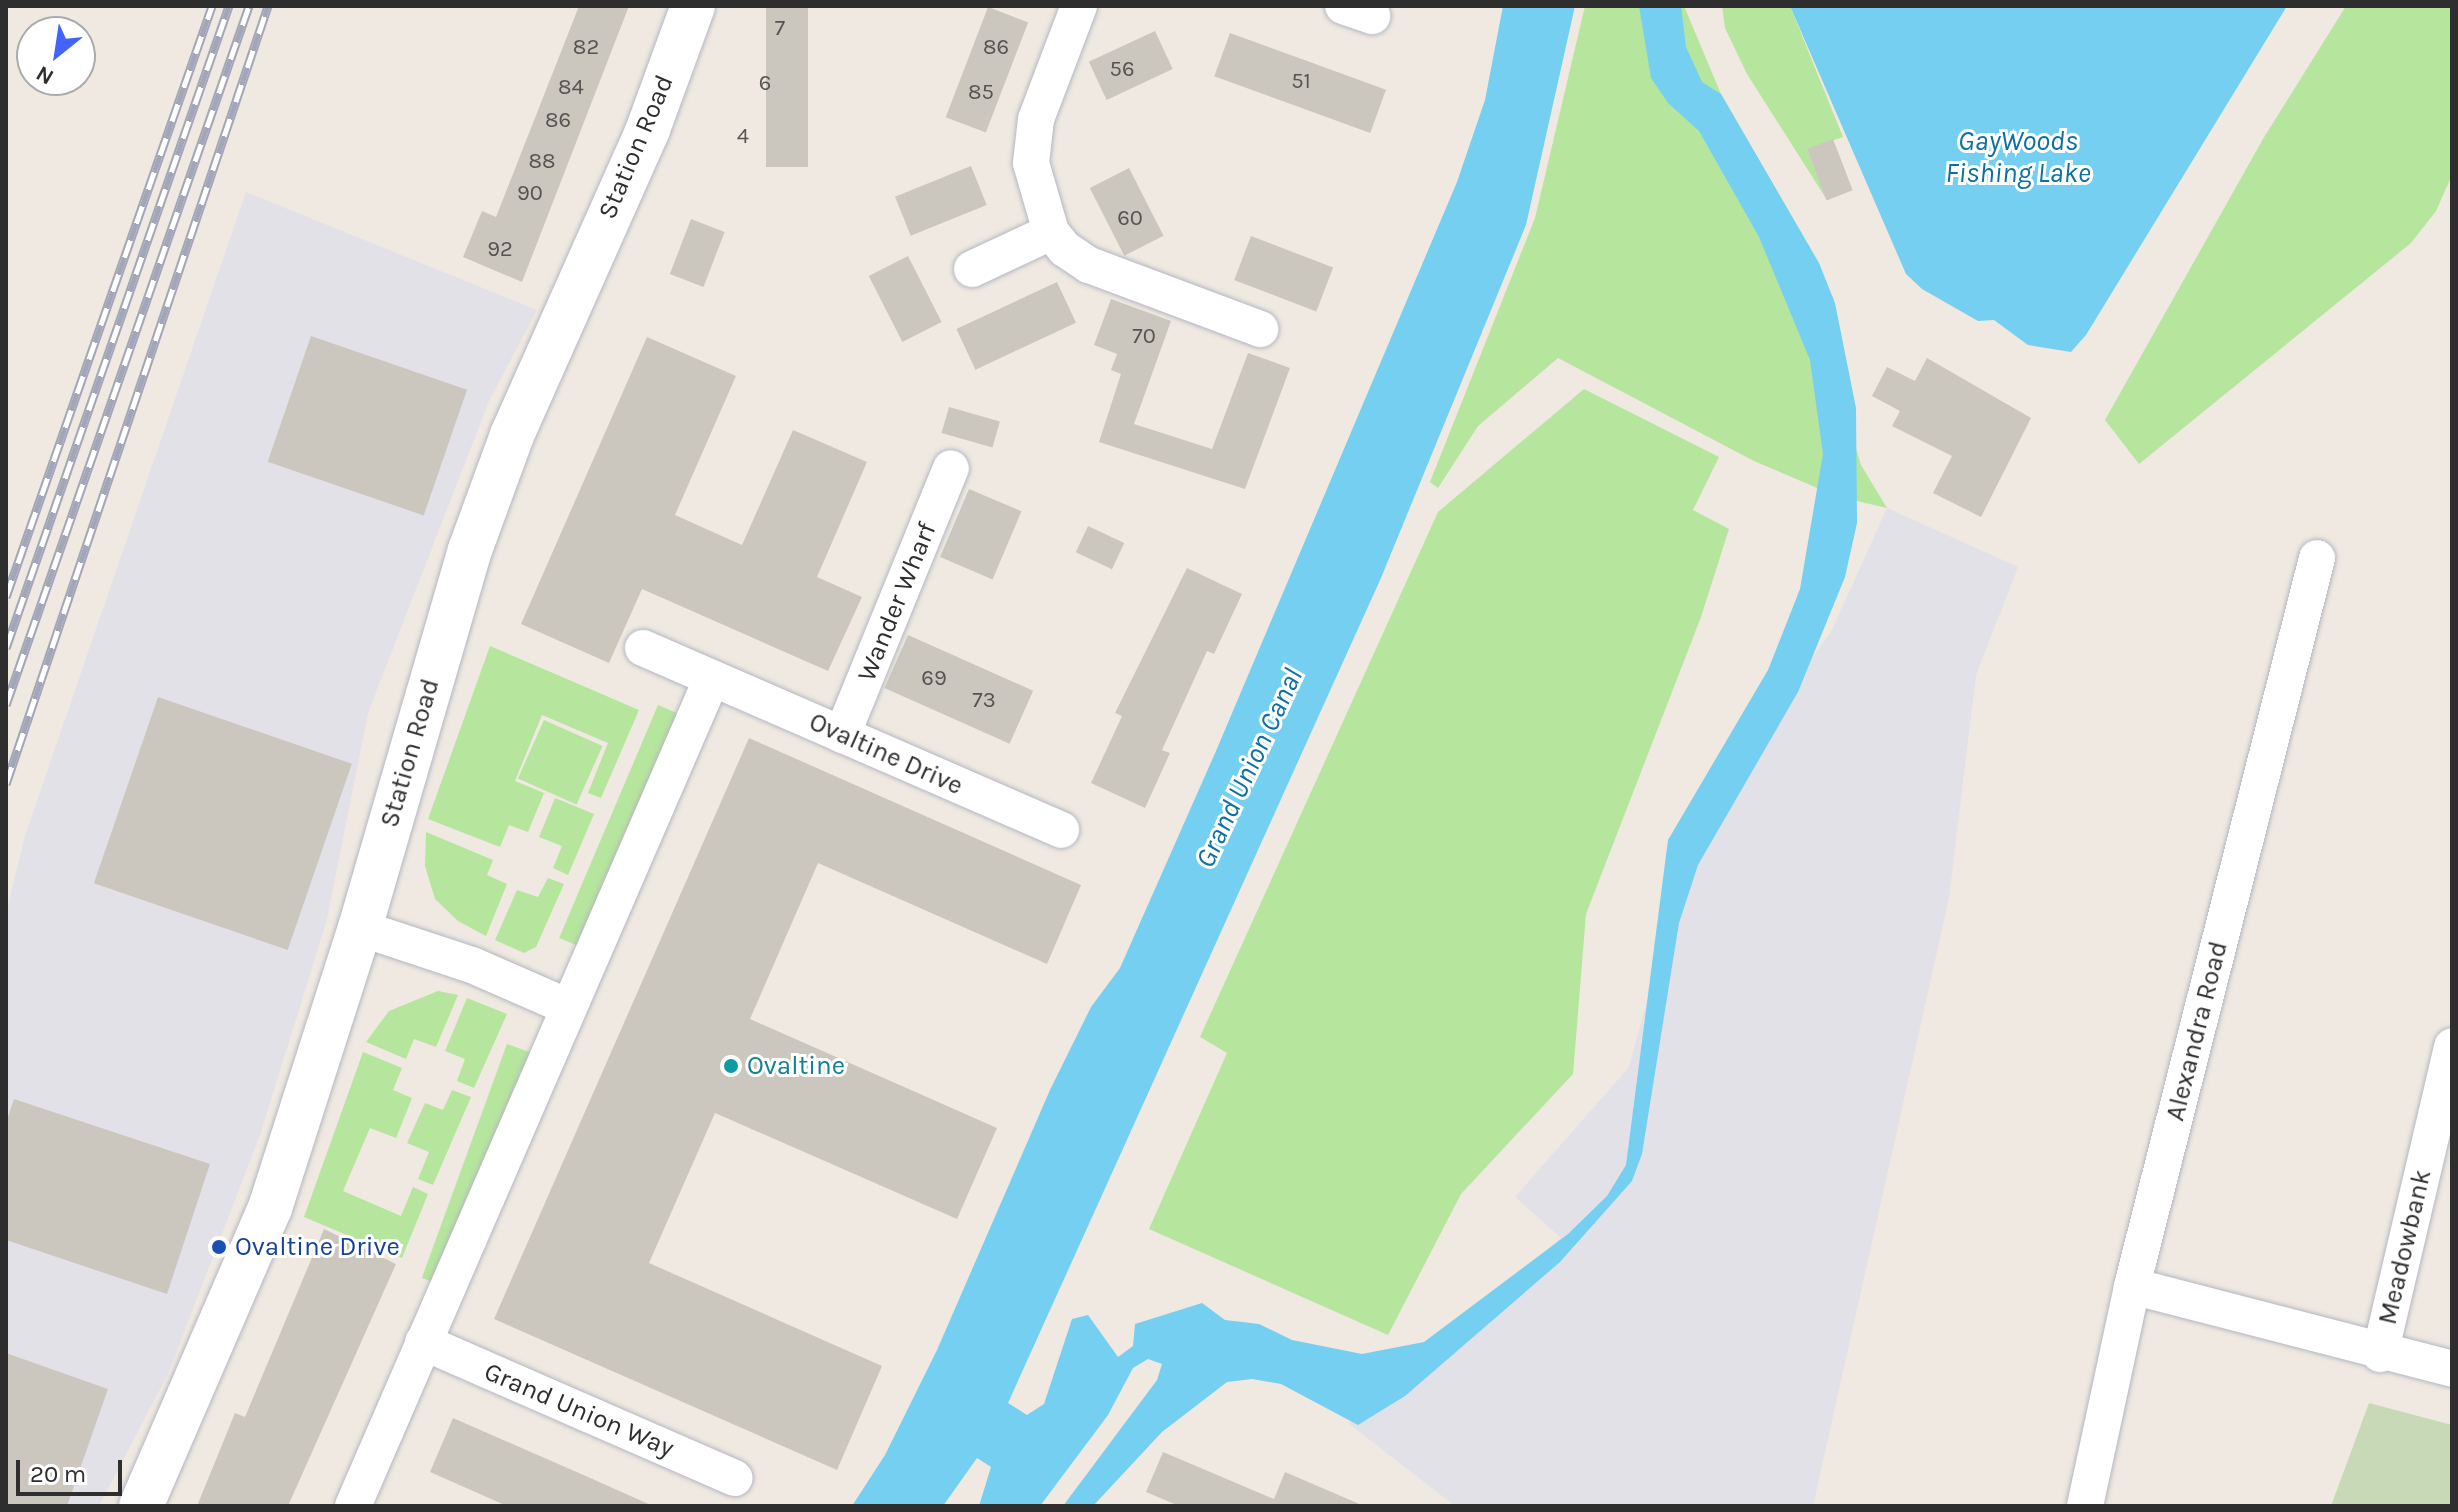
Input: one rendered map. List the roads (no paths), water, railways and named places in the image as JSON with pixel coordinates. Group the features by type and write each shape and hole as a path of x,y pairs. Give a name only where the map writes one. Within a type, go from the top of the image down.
{"street":[{"name":"Station Road","path":"141,1506 270,1208 360,928 470,550 512,435 648,129 693,6"},
{"path":"1079,6 1036,119 1031,163 1051,232 1065,249 1089,265 1260,329"},
{"path":"972,269 1051,232"},
{"name":"Wander Wharf","path":"842,735 951,468"},
{"name":"Alexandra Road","path":"2085,1506 2132,1286 2317,558"},
{"name":"Ovaltine Drive","path":"643,648 1061,830"},
{"path":"353,1506 712,678"},
{"path":"360,928 472,965 568,1007"},
{"name":"Meadowbank","path":"2380,1354 2452,1046"},
{"name":"Meadowbank","path":"2132,1286 2380,1354 2452,1369"},
{"name":"Grand Union Way","path":"423,1342 735,1478"}],"water":[{"name":"Grand Union Canal","path":"1503,6 1575,6 1526,225 1381,578 1008,1403 1027,1415 1044,1404 1072,1319 1088,1315 1118,1357 1133,1346 1135,1324 1202,1303 1225,1320 1259,1324 1292,1340 1362,1354 1424,1342 1568,1234 1607,1196 1626,1165 1668,840 1768,670 1800,589 1823,454 1810,360 1759,237 1699,131 1668,103 1651,78 1639,6 1681,6 1686,47 1702,82 1721,94 1819,263 1835,303 1856,408 1857,523 1845,577 1798,692 1698,865 1679,923 1642,1154 1632,1181 1560,1262 1405,1396 1358,1425 1281,1384 1252,1379 1227,1382 1162,1432 1093,1506 1063,1506 1157,1380 1162,1364 1148,1359 1133,1368 1108,1415 1040,1506 979,1506 991,1467 977,1458 943,1506 852,1506 885,1455 937,1350 1050,1090 1091,1007 1120,968 1216,751 1457,182 1485,100"},
{"name":"GayWoods Fishing Lake","path":"1790,6 2287,6 2086,335 2071,352 2028,345 1994,320 1978,321 1922,289 1906,274"}],"railway":[{"path":"6,597 212,6"},
{"path":"6,648 229,6"},
{"path":"6,705 249,6"},
{"path":"6,784 268,6"}],"place":[{"name":"Ovaltine","path":"731,1066"},
{"name":"Ovaltine Drive","path":"219,1247"}]}
